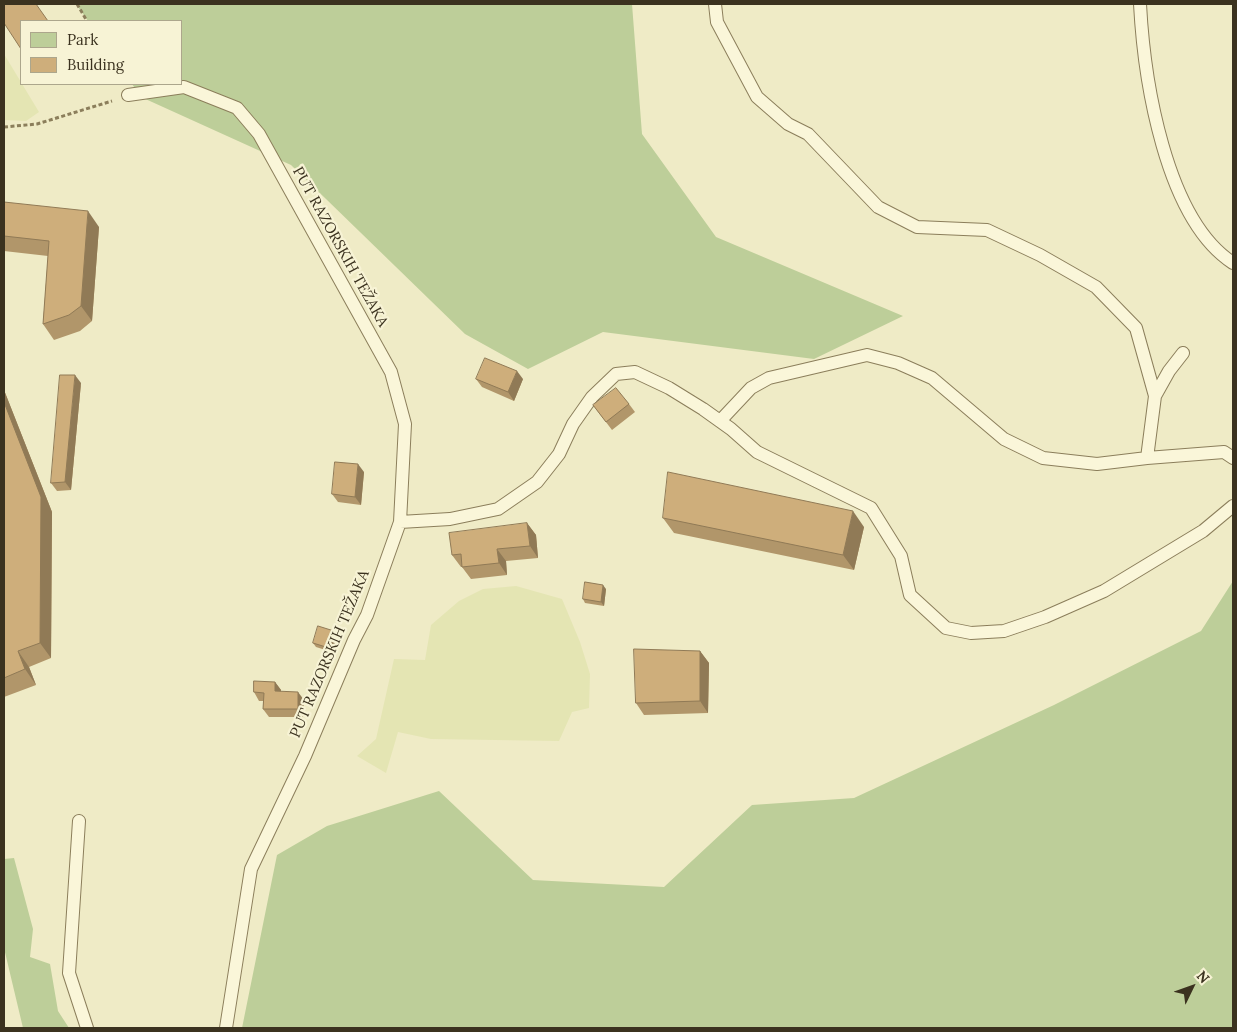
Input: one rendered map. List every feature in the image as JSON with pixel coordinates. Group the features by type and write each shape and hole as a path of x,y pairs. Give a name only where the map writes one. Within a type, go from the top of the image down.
{"lane":[{"path":"715,4 717,22 757,97 788,124 808,134 878,206 917,227 987,230 1040,255 1096,287 1136,328 1155,396"},
{"path":"1140,4 1154,106 1168,168 1185,206 1218,253 1233,263"},
{"name":"PUT RAZORSKIH TEŽAKA","path":"128,95 184,87 237,108 259,134 392,372 405,424 400,522 367,615 354,640 305,756 251,868 226,1028"},
{"path":"1147,458 1155,396 1169,371 1183,353"},
{"path":"720,421 751,388 769,378 867,355 898,363 932,378 1004,439 1043,458 1097,464 1224,452 1233,458"},
{"path":"400,522 450,519 498,509 537,482 559,454 572,424 592,397 616,374 635,372 669,388 720,421 757,452 871,508 902,556 910,596 946,628 971,633 1004,631 1045,617 1104,591 1204,531 1233,506"},
{"path":"78,821 69,974 87,1028"}],"path":[{"path":"77,4 86,20"},
{"path":"4,127 37,124 128,95"}],"green space":[{"path":"76,4 632,4 642,134 716,237 903,316 814,359 603,332 528,369 465,334 291,165 141,97 133,85 182,85 182,20 87,20"},
{"path":"4,54 20,81 20,85 23,85 39,112 26,121 4,120"},
{"path":"1233,581 1233,1028 242,1028 277,855 327,826 439,791 533,880 664,887 752,805 854,798 1054,705 1201,631"},
{"path":"516,586 562,599 580,642 590,674 589,708 572,712 559,741 431,739 398,732 386,773 357,756 376,739 394,659 425,660 431,625 459,601 483,589"},
{"path":"14,858 33,929 30,957 50,964 58,1011 69,1028 23,1028 4,948 4,859"}],"building":[{"path":"4,4 36,4 47,20 20,20 20,47 4,23"},
{"path":"4,202 88,211 81,306 69,315 43,324 49,241 4,236"},
{"path":"485,358 517,371 508,392 476,379"},
{"path":"60,375 75,375 65,482 51,483"},
{"path":"616,388 629,404 606,422 593,405"},
{"path":"4,402 41,497 40,643 18,651 25,669 4,678"},
{"path":"335,462 358,464 355,497 332,494"},
{"path":"668,472 853,511 843,555 663,518"},
{"path":"527,523 530,546 497,549 499,563 462,567 461,554 452,555 449,533"},
{"path":"585,582 603,585 601,602 583,599"},
{"path":"318,626 334,631 329,648 313,643"},
{"path":"634,649 700,651 700,701 636,703"},
{"path":"254,681 275,682 275,691 298,692 298,709 263,709 264,693 254,692"}]}
